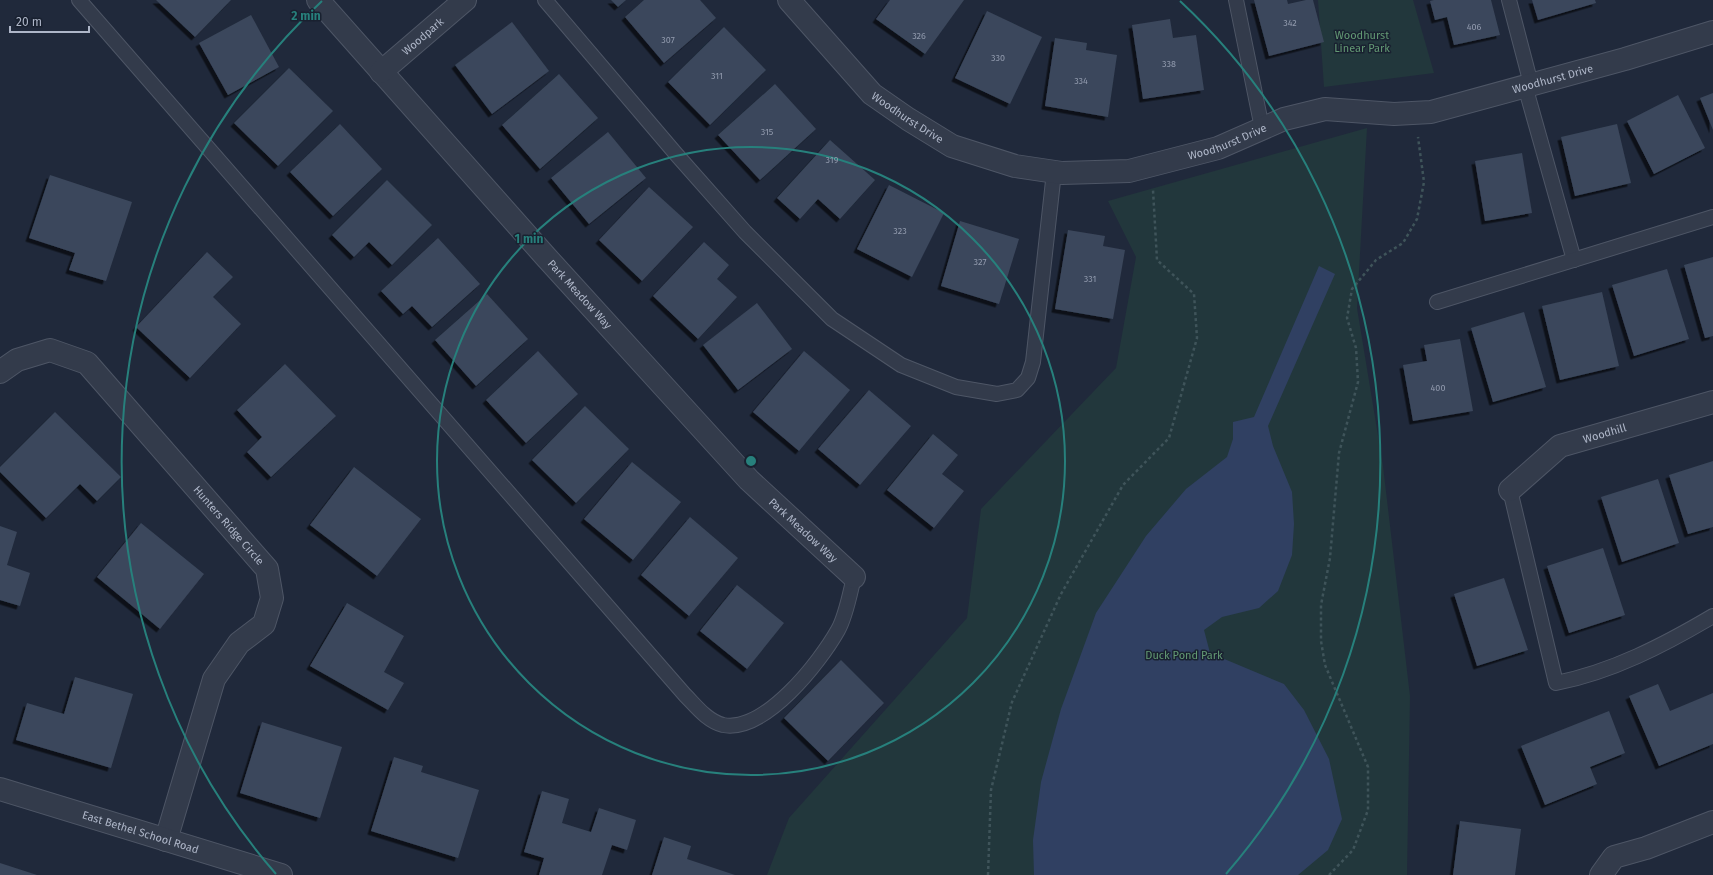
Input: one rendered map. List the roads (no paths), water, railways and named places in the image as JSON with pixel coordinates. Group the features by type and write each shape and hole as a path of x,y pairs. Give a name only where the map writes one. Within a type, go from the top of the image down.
{"street":[{"name":"Park Meadow Way","path":"318,0 546,257 750,480 854,578"},
{"name":"Woodpark","path":"381,72 465,0"},
{"name":"Woodhurst Drive","path":"789,0 872,94 908,119 952,146 1015,166 1054,172 1129,171 1218,148 1284,118 1325,109 1394,114 1431,112 1625,59 1713,32"},
{"name":"Hunters Ridge Circle","path":"0,372 17,360 50,350 87,363 268,569 272,598 264,624 240,643 214,679 166,840"},
{"name":"Woodhill","path":"1510,490 1560,446 1713,402"},
{"name":"East Bethel School Road","path":"0,789 281,875"},
{"path":"1601,875 1614,856 1646,848 1713,822"}],"lane":[{"path":"79,0 680,689 708,718 723,725 745,724 770,711 786,696 797,685 829,645 839,628 854,578"},
{"path":"545,0 676,154 745,232 832,319 901,365 956,387 998,394 1017,390 1028,378 1033,362 1054,172"},
{"path":"1236,0 1262,128"},
{"path":"1509,0 1528,85 1574,260"},
{"path":"1437,302 1713,217"},
{"path":"1510,490 1556,684 1579,679 1622,663 1689,630 1713,616"}],"water":[{"path":"1319,266 1335,274 1268,426 1273,446 1292,492 1294,524 1292,555 1278,591 1259,608 1222,617 1204,630 1210,653 1284,684 1304,710 1329,759 1342,819 1328,850 1298,875 1034,875 1033,840 1041,782 1061,709 1096,613 1146,536 1186,489 1227,457 1233,439 1233,422 1254,417"}],"park label":[{"name":"Woodhurst Linear Park","path":"1362,41"},
{"name":"Duck Pond Park","path":"1184,655"}]}
